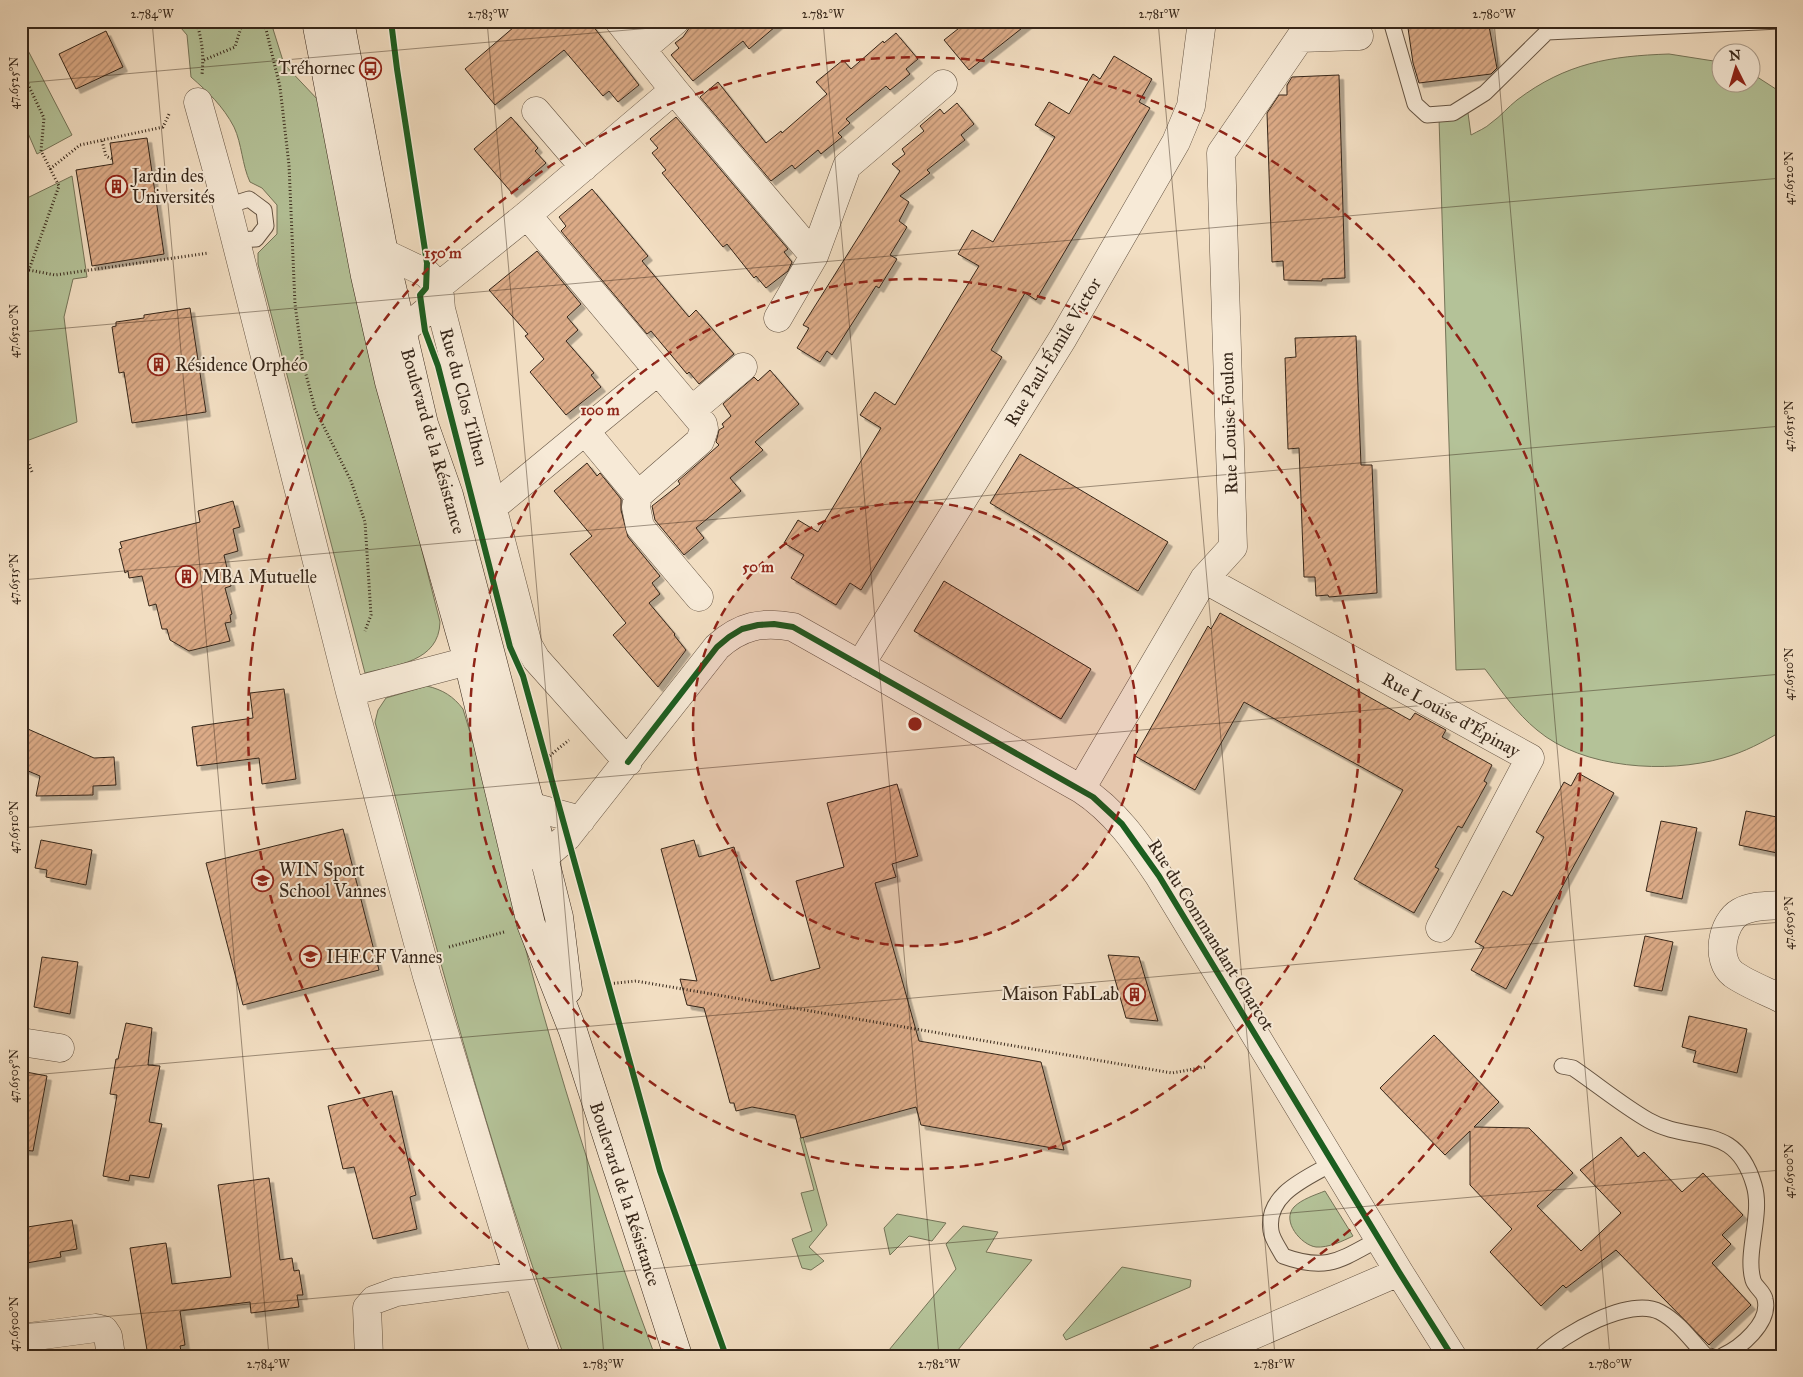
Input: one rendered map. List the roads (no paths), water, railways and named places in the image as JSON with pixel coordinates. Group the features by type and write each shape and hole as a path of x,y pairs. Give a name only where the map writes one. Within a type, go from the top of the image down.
{"street":[{"name":"Boulevard de la Résistance","path":"316,21 356,230 389,382 468,661 531,924 573,1031 678,1356"},
{"name":"Boulevard de la Résistance","path":"340,21 384,253 424,424 449,495 559,918 573,1031"},
{"path":"619,21 674,90 814,256"},
{"path":"642,49 675,21"},
{"name":"Rue Paul-Émile Victor","path":"860,665 1063,338 1176,142 1191,106 1202,21"},
{"name":"Rue Louise Foulon","path":"1081,789 1204,579 1233,547 1221,153 1300,30 1359,36"},
{"path":"778,318 814,256 847,166 943,84"},
{"name":"Rue du Clos Tilhen","path":"402,332 434,305 439,286 527,215 674,90"},
{"path":"198,102 227,206 350,692 427,976 518,1276 546,1356"},
{"path":"536,111 584,167"},
{"path":"527,215 703,424 704,429 700,442 638,495 636,507 640,527 699,597"},
{"path":"384,253 426,273 439,286"},
{"name":"Rue du Clos Tilhen","path":"439,286 441,309 528,645 536,659 628,762"},
{"path":"692,410 743,367"},
{"path":"493,507 658,371"},
{"path":"586,431 638,495"},
{"name":"Rue Louise d'Épinay","path":"1204,579 1530,758 1440,928"},
{"name":"Rue du Commandant Charcot","path":"544,857 567,837 717,647 742,629 774,624 793,627 1081,789 1094,797 1122,824 1139,846 1452,1356"},
{"path":"350,692 468,661"},
{"path":"530,806 581,820"},
{"path":"513,852 544,857"},
{"path":"1782,905 1748,908 1738,912 1731,919 1725,934 1722,950 1724,961 1733,974 1782,999"},
{"path":"21,1042 60,1048"},
{"path":"1204,1356 1399,1272"},
{"path":"369,1356 367,1308 374,1300 396,1292 518,1276"},
{"path":"21,1338 96,1328 104,1330 108,1336 111,1356"}],"lane":[{"path":"1391,21 1415,104 1427,115 1453,113 1485,93 1548,32 1782,21"},
{"path":"1562,1066 1573,1068 1649,1121 1718,1139 1736,1151 1748,1167 1755,1188 1753,1281 1765,1299 1764,1312 1760,1324 1750,1336 1733,1351 1722,1356"},
{"path":"1333,1164 1292,1187 1279,1199 1270,1214 1271,1232 1283,1256 1318,1265 1334,1262 1379,1239"},
{"path":"1541,1356 1551,1346 1591,1324 1623,1310 1641,1308 1659,1311 1678,1324 1705,1355 1710,1356"}],"place":[{"name":"Tréhornec","path":"371,68"},
{"name":"Jardin des Universités","path":"116,186"},
{"name":"Résidence Orphéo","path":"159,365"},
{"name":"MBA Mutuelle","path":"186,577"},
{"name":"WIN Sport School Vannes","path":"263,880"},
{"name":"IHECF Vannes","path":"310,957"},
{"name":"Maison FabLab","path":"1135,994"}]}
